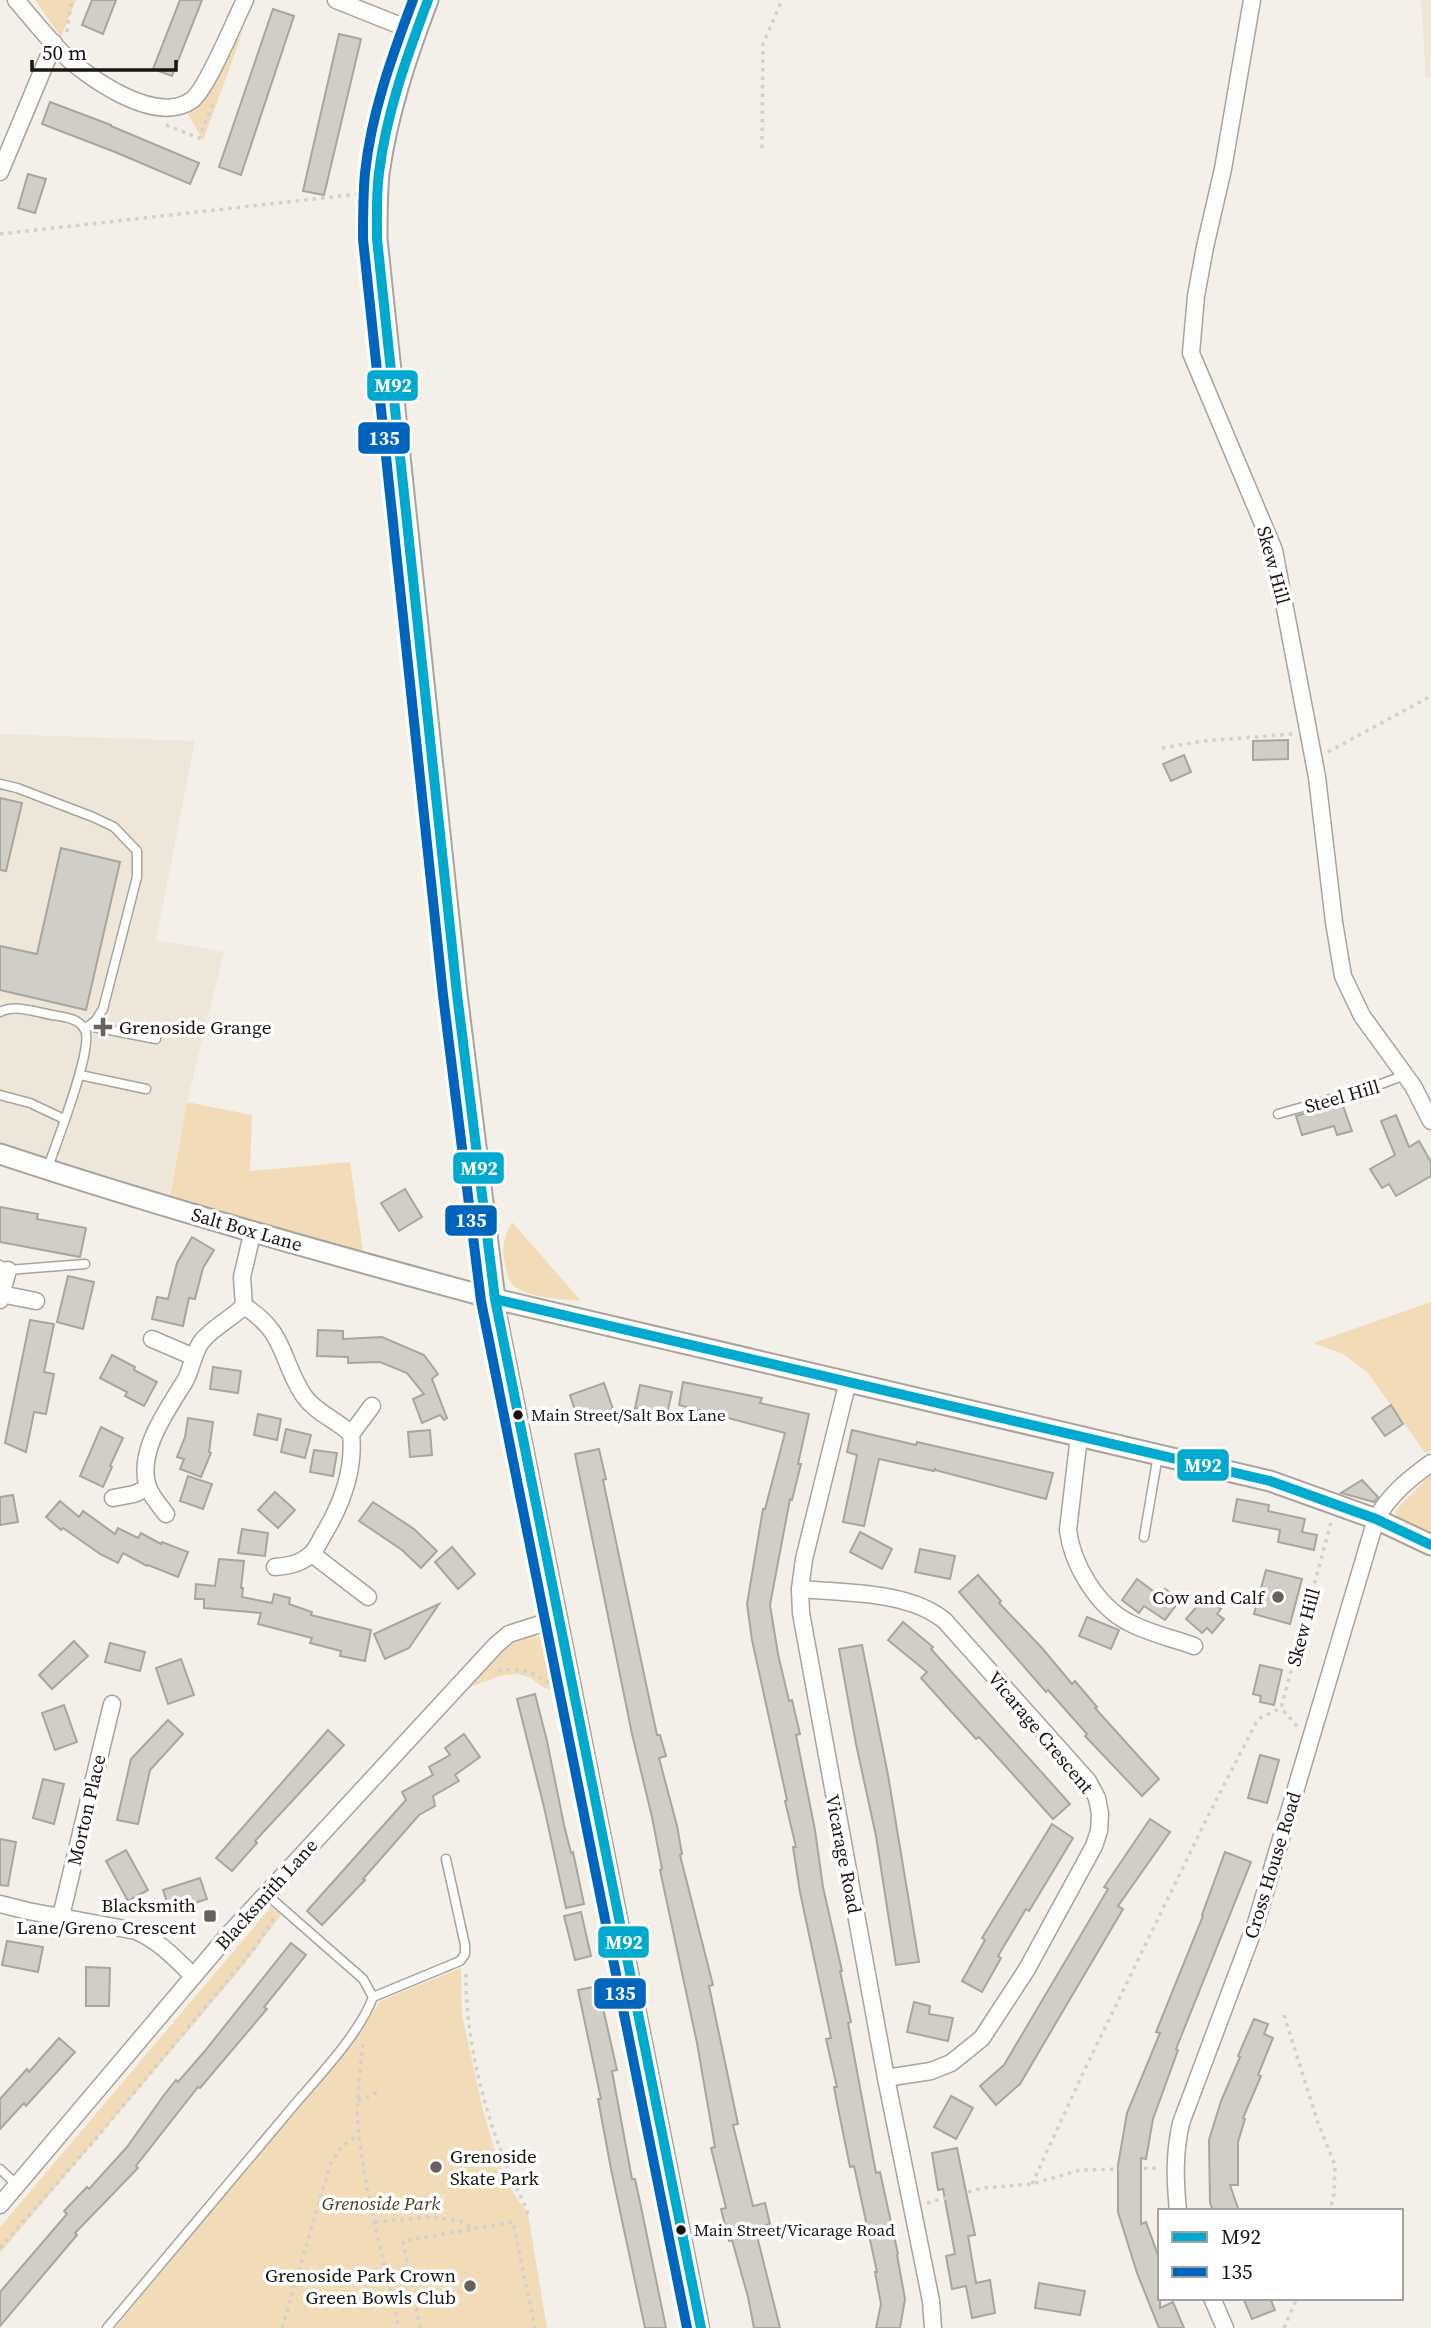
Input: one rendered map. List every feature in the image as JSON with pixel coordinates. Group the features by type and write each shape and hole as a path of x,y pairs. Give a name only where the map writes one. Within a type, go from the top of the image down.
{"street":[{"path":"16,0 59,49 99,82 127,97 154,106 174,107 192,100 203,87 245,0"},
{"path":"336,0 416,32"},
{"path":"428,0 399,76 388,122 379,176 377,239 457,994 495,1299 701,2328"},
{"name":"Skew Hill","path":"1252,0 1223,169 1198,284 1191,353 1274,550 1309,732 1343,976 1362,1016 1405,1075 1431,1121"},
{"path":"0,172 18,146 59,49"},
{"name":"Salt Box Lane","path":"0,1154 380,1268 495,1299 1270,1481 1376,1518 1431,1545"},
{"path":"253,1230 242,1277 244,1306 267,1324 281,1345 306,1399 351,1434"},
{"path":"4,1267 1,1297 36,1301"},
{"path":"166,1514 148,1488 148,1455 154,1434 187,1377 202,1341 244,1306"},
{"path":"152,1339 194,1357"},
{"name":"Vicarage Road","path":"848,1381 804,1559 800,1589 801,1613 934,2328"},
{"path":"275,1567 299,1562 312,1553 338,1509 352,1447 351,1434 372,1406"},
{"path":"1079,1436 1068,1530 1079,1567 1095,1592 1119,1618 1194,1646"},
{"path":"1376,1518 1392,1494 1431,1462"},
{"path":"113,1498 148,1488"},
{"name":"Cross House Road","path":"1178,2209 1175,2149 1181,2123 1256,1923 1376,1518"},
{"path":"312,1553 368,1597"},
{"name":"Vicarage Crescent","path":"800,1589 905,1600 933,1611 1088,1780 1097,1798 1100,1814 1099,1831 1087,1863 1027,1969 982,2038 951,2063 931,2071 886,2078"},
{"name":"Blacksmith Lane","path":"0,2205 193,1976 496,1645 509,1634 559,1618"},
{"name":"Morton Place","path":"61,1916 111,1704"},
{"path":"0,1904 136,1931 151,1938 193,1976"},
{"path":"1213,2300 1225,2328"}],"lane":[{"path":"0,784 104,822 114,827 137,851 137,877 103,1009 87,1027"},
{"path":"0,1012 11,1008 74,1019 87,1027 156,1039"},
{"path":"47,1170 79,1075 87,1027"},
{"path":"79,1075 146,1088"},
{"name":"Steel Hill","path":"1278,1114 1405,1075"},
{"path":"0,1094 47,1110 64,1119"},
{"path":"4,1267 85,1264"},
{"path":"1144,1538 1158,1455"},
{"path":"107,2328 325,2068 361,2023 373,1997 460,1961 465,1945 446,1859"},
{"path":"266,1894 363,1979 373,1997"},
{"path":"0,2169 17,2185"}],"path":[{"path":"59,49 73,0"},
{"path":"762,148 763,44 782,0"},
{"path":"0,234 379,192"},
{"path":"1313,757 1320,756 1431,696"},
{"path":"1162,748 1203,741 1309,732"},
{"name":"Skew Hill","path":"1281,1708 1336,1503"},
{"path":"493,1672 517,1668 534,1674 575,1698"},
{"path":"1032,2184 1089,2061 1258,1719 1281,1708 1311,1741"},
{"path":"0,2248 93,2142 256,1946 281,1908"},
{"path":"464,1954 469,2025 492,2126 528,2214"},
{"path":"1284,2015 1318,2123 1335,2165 1330,2209"},
{"path":"364,2036 358,2101 359,2135 399,2328"},
{"path":"358,2101 380,2091"},
{"path":"282,2328 330,2165 342,2146 359,2135"},
{"path":"911,2207 984,2188 1032,2184 1080,2170 1175,2167"},
{"path":"375,2222 431,2217 460,2221 476,2230"},
{"path":"420,2328 402,2241 513,2222 536,2328"},
{"path":"1284,2328 1296,2300"}],"shaded area":[{"path":"1421,0 1431,0 1431,77 1426,78"},
{"name":"Grenoside Grange","path":"0,734 195,741 156,940 224,952 187,1102 169,1195 0,1142"}],"green space":[{"path":"35,0 76,0 61,37"},
{"path":"244,28 203,141 188,114 204,97"},
{"path":"187,1102 252,1115 250,1171 350,1162 363,1251 215,1212 170,1195"},
{"path":"512,1222 581,1301 534,1295 512,1284 507,1274 503,1247"},
{"path":"1431,1302 1431,1450 1426,1454 1367,1372 1343,1354 1313,1343"},
{"path":"1431,1474 1431,1535 1401,1522 1395,1511"},
{"path":"534,1635 545,1639 553,1647 564,1694 543,1687 529,1677 516,1674 499,1676 468,1688 505,1649"},
{"path":"271,1907 281,1915 243,1966 0,2253 0,2227"},
{"name":"Grenoside Park","path":"461,1968 462,2014 482,2106 496,2155 510,2188 528,2214 547,2328 115,2328 362,2030 380,2001"}],"building":[{"path":"92,0 116,0 103,34 82,25"},
{"path":"180,0 202,0 172,76 153,69"},
{"path":"273,9 294,16 241,175 219,167"},
{"path":"339,34 361,39 324,195 303,191"},
{"path":"50,102 199,163 190,184 42,124"},
{"path":"28,174 46,179 35,213 18,208"},
{"path":"1288,740 1288,759 1253,760 1253,741"},
{"path":"1184,755 1191,772 1171,781 1163,764"},
{"path":"0,798 22,803 6,871 0,870"},
{"path":"61,848 120,862 86,1010 0,990 0,946 37,954"},
{"path":"1342,1103 1352,1131 1337,1135 1334,1126 1302,1135 1296,1116"},
{"path":"1396,1115 1409,1147 1419,1141 1431,1162 1431,1176 1396,1196 1389,1184 1382,1188 1370,1169 1395,1155 1381,1121"},
{"path":"405,1189 422,1217 399,1231 381,1203"},
{"path":"0,1207 38,1214 37,1219 86,1228 80,1257 0,1242"},
{"path":"192,1237 214,1250 203,1268 195,1299 189,1298 183,1326 152,1319 157,1297 168,1299 177,1263"},
{"path":"68,1276 94,1282 83,1329 57,1322"},
{"path":"30,1320 54,1324 44,1372 54,1374 46,1414 34,1412 26,1452 5,1443"},
{"path":"318,1330 343,1331 343,1339 382,1337 424,1355 438,1374 432,1379 447,1418 444,1420 440,1415 422,1423 413,1399 424,1394 407,1373 380,1362 348,1363 348,1357 317,1356"},
{"path":"112,1355 157,1382 144,1406 125,1396 127,1392 100,1378"},
{"path":"213,1367 241,1371 238,1393 210,1389"},
{"path":"683,1382 762,1398 760,1403 809,1414 798,1464 801,1464 792,1500 790,1499 770,1605 778,1654 800,1734 796,1735 823,1887 842,1971 851,2022 848,2023 876,2173 880,2172 898,2254 905,2299 900,2328 876,2328 881,2304 877,2272 837,2103 834,2087 837,2087 826,2039 831,2038 800,1892 793,1847 796,1847 752,1640 747,1604 763,1509 785,1433 679,1405"},
{"path":"604,1383 613,1409 591,1417 589,1411 577,1416 570,1395"},
{"path":"640,1385 672,1392 667,1414 635,1408"},
{"path":"1391,1405 1403,1424 1385,1436 1372,1418"},
{"path":"258,1414 281,1419 277,1440 254,1435"},
{"path":"188,1418 213,1422 211,1453 201,1477 180,1469 184,1459 177,1457 185,1437"},
{"path":"101,1427 123,1438 103,1487 80,1476"},
{"path":"286,1429 311,1435 305,1458 281,1452"},
{"path":"430,1430 432,1455 410,1457 408,1432"},
{"path":"852,1430 1053,1473 1046,1499 935,1468 934,1471 879,1459 864,1526 843,1522 857,1455 847,1452"},
{"path":"599,1449 606,1479 603,1480 657,1735 660,1735 666,1756 659,1758 713,1985 709,1986 738,2124 733,2125 753,2206 765,2203 770,2224 755,2228 780,2328 754,2328 748,2297 721,2209 726,2208 711,2148 715,2147 697,2043 575,1454"},
{"path":"314,1450 337,1453 333,1476 310,1472"},
{"path":"188,1476 212,1484 203,1509 180,1501"},
{"path":"1362,1480 1378,1497 1374,1502 1341,1493"},
{"path":"275,1492 295,1510 278,1528 258,1510"},
{"path":"13,1495 18,1522 0,1525 0,1497"},
{"path":"1237,1499 1269,1505 1268,1511 1305,1519 1302,1532 1317,1535 1314,1550 1278,1542 1280,1530 1233,1521"},
{"path":"60,1501 79,1517 83,1511 115,1534 118,1528 138,1538 141,1533 161,1544 162,1542 188,1552 178,1577 147,1566 123,1553 118,1563 63,1528 61,1530 46,1517"},
{"path":"373,1502 414,1529 437,1551 421,1568 402,1550 359,1521"},
{"path":"242,1529 268,1533 265,1556 238,1553"},
{"path":"860,1532 892,1549 882,1569 850,1552"},
{"path":"452,1547 475,1574 458,1589 435,1562"},
{"path":"920,1549 955,1556 950,1579 915,1572"},
{"path":"219,1559 244,1561 242,1597 272,1603 274,1594 290,1598 289,1604 312,1612 311,1615 371,1630 365,1661 340,1656 341,1651 310,1643 312,1638 258,1624 261,1613 204,1608 204,1599 195,1599 196,1584 215,1586"},
{"name":"Cow and Calf","path":"1266,1570 1302,1579 1290,1624 1254,1614"},
{"path":"978,1575 1001,1601 999,1603 1072,1684 1075,1681 1097,1707 1095,1708 1159,1779 1142,1796 1085,1736 1087,1734 1048,1690 1046,1692 959,1592"},
{"path":"1137,1579 1160,1596 1165,1589 1180,1600 1165,1620 1144,1606 1139,1613 1122,1600"},
{"path":"1206,1596 1221,1609 1217,1614 1224,1619 1212,1633 1207,1628 1202,1633 1186,1619"},
{"path":"439,1604 409,1648 385,1659 374,1634"},
{"path":"1087,1617 1119,1630 1111,1649 1079,1636"},
{"path":"903,1622 933,1647 931,1649 1070,1804 1053,1819 921,1678 927,1672 888,1640"},
{"path":"74,1641 88,1656 52,1689 39,1675"},
{"path":"110,1643 145,1652 140,1671 105,1662"},
{"path":"862,1645 888,1775 919,1962 896,1965 876,1836 856,1744 839,1649"},
{"path":"181,1659 194,1695 168,1704 156,1668"},
{"path":"1260,1665 1282,1670 1274,1705 1260,1702 1261,1696 1253,1694"},
{"path":"535,1694 584,1904 566,1908 517,1699"},
{"path":"64,1705 77,1742 55,1750 42,1713"},
{"path":"168,1720 183,1734 150,1770 138,1824 117,1820 131,1759"},
{"path":"328,1730 344,1745 255,1841 257,1843 232,1871 216,1858"},
{"path":"464,1734 480,1757 455,1775 459,1781 433,1796 435,1806 419,1815 363,1879 365,1880 322,1925 307,1911 406,1800 402,1792 433,1775 429,1767 450,1755 445,1748"},
{"path":"1260,1755 1279,1760 1267,1803 1248,1798"},
{"path":"43,1779 64,1784 54,1824 33,1818"},
{"path":"1150,1819 1170,1832 1118,1906 1123,1909 1020,2084 996,2105 980,2086 1004,2065 1108,1889 1104,1887"},
{"path":"1052,1824 1073,1838 998,1956 1001,1958 982,1992 962,1981 985,1940 982,1938"},
{"path":"0,1839 16,1842 8,1886 0,1885"},
{"path":"126,1850 148,1890 128,1901 106,1861"},
{"path":"1225,1852 1251,1862 1176,2049 1178,2050 1153,2119 1146,2159 1141,2158 1141,2224 1146,2222 1158,2255 1160,2308 1173,2302 1184,2328 1159,2328 1137,2273 1118,2212 1118,2165 1127,2113 1160,2033 1156,2032"},
{"path":"200,1878 207,1899 170,1911 163,1890"},
{"path":"581,1912 591,1956 575,1960 564,1916"},
{"path":"7,1941 43,1947 38,1972 2,1965"},
{"path":"291,1943 306,1955 264,2007 267,2009 200,2088 198,2087 136,2166 138,2168 75,2233 77,2235 0,2326 0,2292 67,2214 64,2211 87,2187 89,2189 127,2147 176,2080 178,2082 204,2052"},
{"path":"86,1967 110,1968 109,2006 86,2006"},
{"path":"598,1986 617,2070 612,2071 632,2179 635,2179 666,2328 645,2328 611,2169 598,2099 601,2099 578,1990"},
{"path":"914,2002 930,2006 929,2014 953,2018 948,2041 907,2032"},
{"path":"1254,2019 1268,2024 1264,2034 1273,2038 1258,2075 1261,2076 1243,2118 1245,2119 1238,2142 1238,2185 1230,2185 1238,2209 1212,2209 1209,2140 1221,2101 1240,2057 1238,2056"},
{"path":"59,2038 75,2052 26,2106 24,2103 0,2129 0,2099"},
{"path":"951,2096 973,2108 956,2139 934,2127"},
{"path":"957,2148 975,2235 968,2236 976,2283 990,2280 995,2313 972,2318 966,2286 952,2289 946,2256 955,2254 943,2189 938,2190 932,2153"},
{"path":"1039,2283 1085,2291 1080,2315 1035,2308"},
{"path":"1244,2300 1271,2300 1275,2310 1252,2319"}],"transit line":[{"name":"135","path":"413,0 390,64 372,129 365,173 363,239 443,995 481,1301 687,2328"},
{"name":"M92","path":"428,0 405,64 382,151 378,181 377,239 457,994 495,1299 701,2328"},
{"name":"M92","path":"495,1299 1270,1481 1376,1519 1431,1545"}],"place":[{"name":"Grenoside Grange","path":"103,1027"},
{"name":"Main Street/Salt Box Lane","path":"518,1415"},
{"name":"Cow and Calf","path":"1278,1597"},
{"name":"Blacksmith Lane/Greno Crescent","path":"210,1916"},
{"name":"Grenoside Skate Park","path":"436,2167"},
{"name":"Main Street/Vicarage Road","path":"681,2230"},
{"name":"Grenoside Park Crown Green Bowls Club","path":"470,2286"}]}
